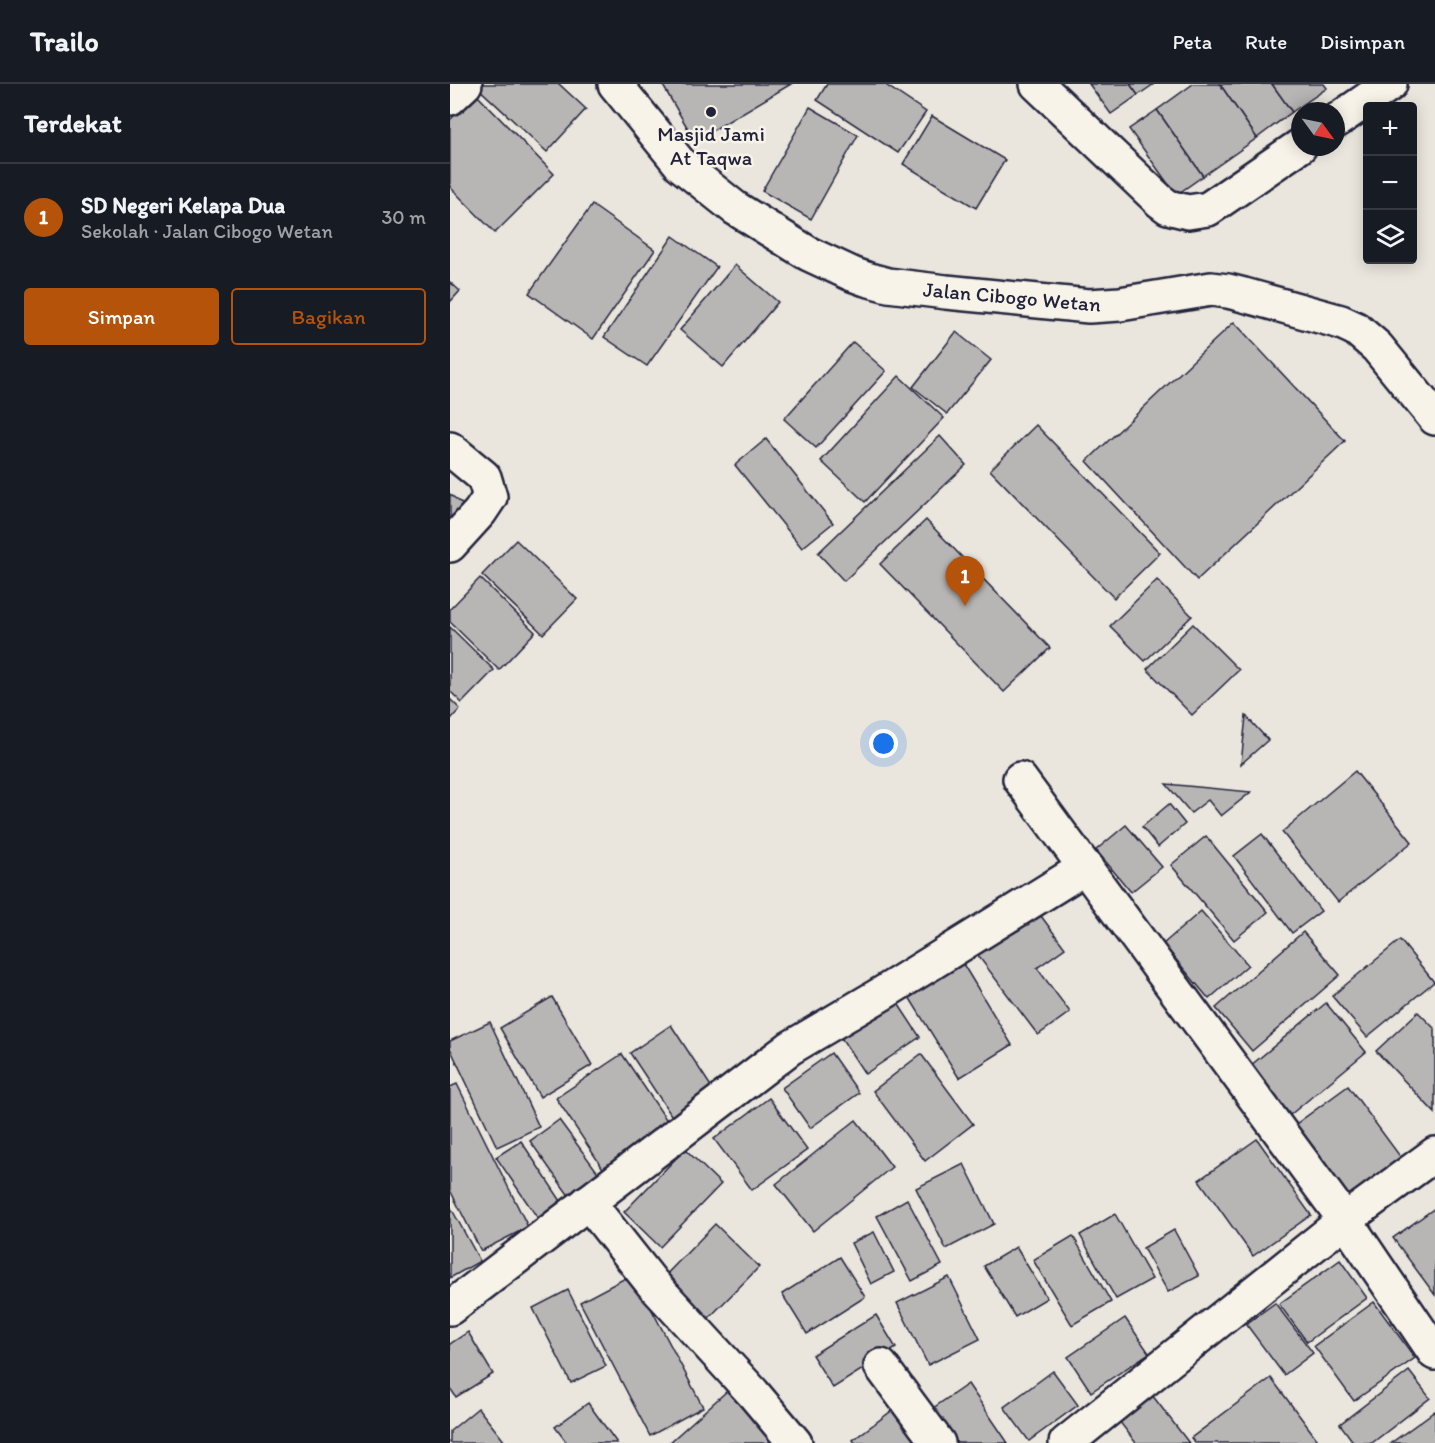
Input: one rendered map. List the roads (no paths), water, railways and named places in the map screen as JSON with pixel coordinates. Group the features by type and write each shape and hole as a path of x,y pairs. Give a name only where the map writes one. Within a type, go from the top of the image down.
{"street":[{"path":"450,98 465,84"},
{"name":"Jalan Cibogo Wetan","path":"615,84 681,165 717,194 735,208 810,254 852,274 888,285 1089,306 1120,304 1211,289 1228,291 1341,322 1356,329 1377,347 1435,418"},
{"path":"1037,84 1168,207 1188,212 1208,209 1291,152"},
{"path":"1345,115 1390,84"},
{"path":"450,449 483,477 490,497 480,512 450,545"},
{"path":"1020,778 1346,1220 1435,1353"},
{"path":"450,1308 790,1048 1086,867"},
{"path":"1066,1443 1346,1220 1435,1154"},
{"path":"588,1202 652,1283 753,1393 795,1443"},
{"path":"881,1366 938,1443"}],"place":[{"name":"Masjid Jami At Taqwa","path":"711,112"},
{"name":"SD Negeri Kelapa Dua","path":"965,606"}]}
